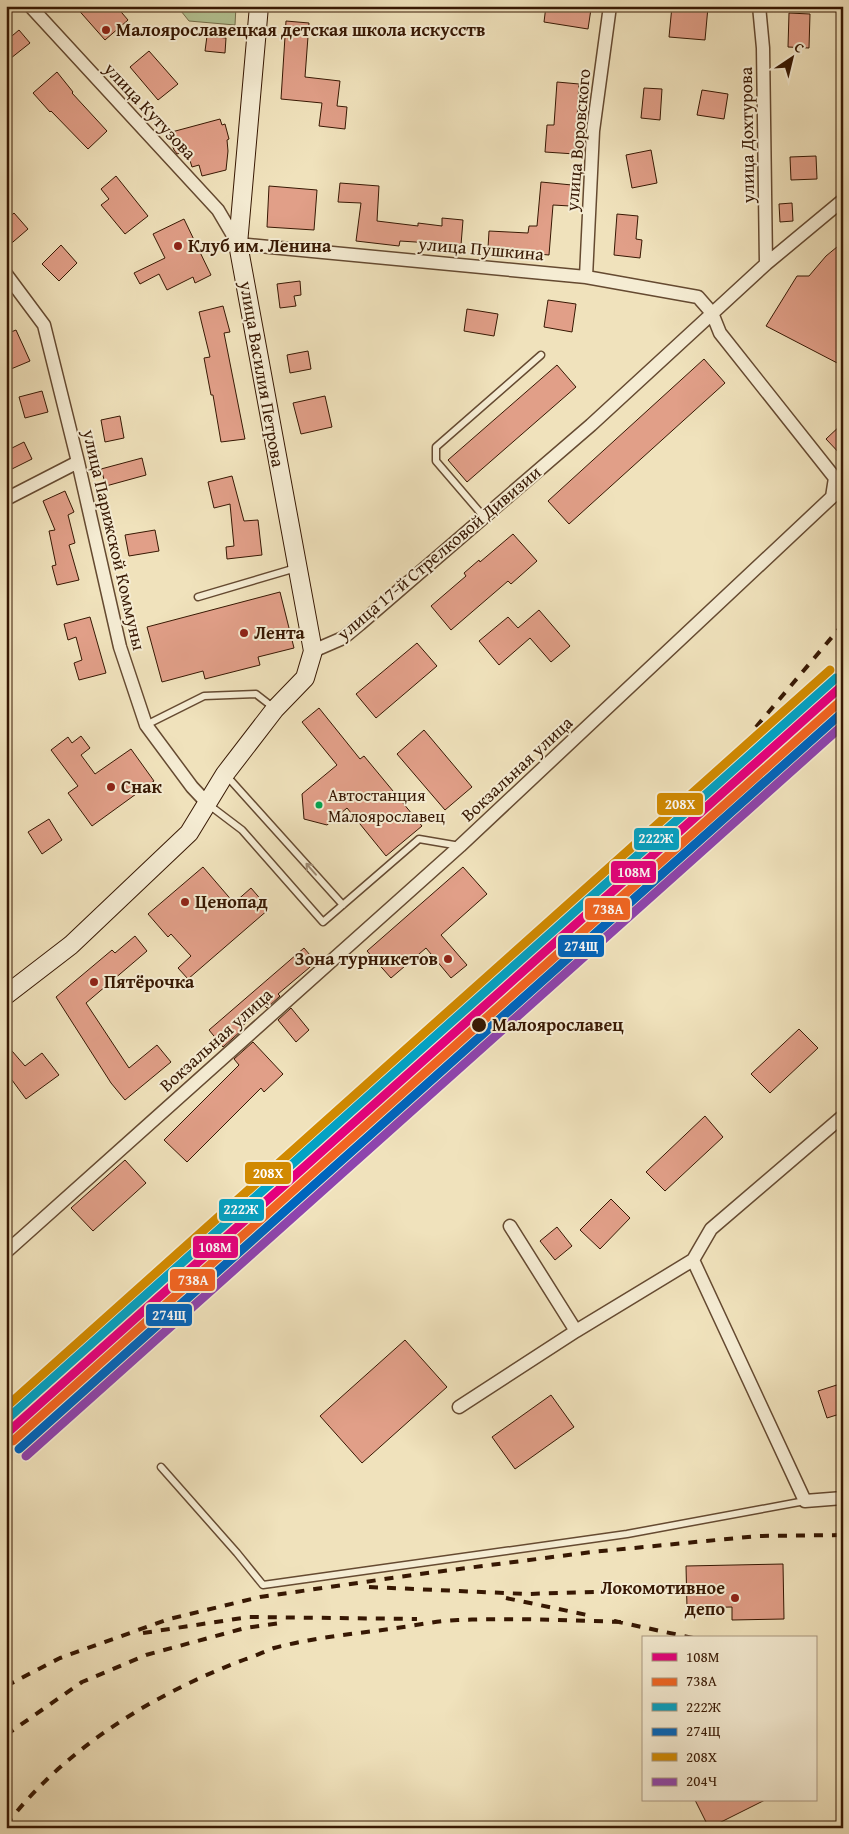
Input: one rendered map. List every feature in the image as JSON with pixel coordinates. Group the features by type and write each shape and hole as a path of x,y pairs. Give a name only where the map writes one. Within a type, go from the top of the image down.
{"main road":[{"name":"улица Василия Петрова","path":"259,6 238,244 313,651"},
{"path":"6,995 71,945 189,833 225,774 275,709 305,678 313,651"}],"street":[{"name":"улица Кутузова","path":"30,6 218,210 238,244"},
{"name":"улица Воровского","path":"586,277 592,131 610,6"},
{"name":"улица Дохтурова","path":"759,6 763,48 766,264"},
{"name":"улица 17-й Стрелковой Дивизии","path":"313,651 343,638 349,633 592,424 766,264 843,200"},
{"name":"улица Пушкина","path":"238,244 586,277 698,297 712,313"},
{"name":"улица Парижской Коммуны","path":"6,274 44,324 120,647 146,725 192,787 208,804"},
{"name":"Вокзальная улица","path":"6,1252 460,846 832,497 835,478 720,333 712,313"},
{"path":"6,500 78,462"},
{"path":"459,1407 576,1331 693,1260 710,1229 843,1116"},
{"path":"510,1226 576,1331"},
{"path":"693,1260 805,1501 843,1498"}],"lane":[{"path":"484,517 436,462 436,447 541,355"},
{"path":"198,597 298,567"},
{"path":"146,725 204,696 256,694 275,709"},
{"path":"225,774 343,905"},
{"path":"208,804 242,830 323,922 419,839 460,846"},
{"path":"161,1467 263,1585 627,1534 805,1501"}],"green space":[{"path":"177,6 236,6 235,25 189,21"}],"building":[{"name":"Малоярославецкая детская школа искусств","path":"75,6 116,6 128,20 105,40"},
{"path":"546,6 575,6 591,9 588,29 544,22"},
{"path":"672,6 708,7 705,40 669,37"},
{"path":"789,13 810,14 809,48 788,47"},
{"path":"286,21 309,23 305,77 340,81 337,106 347,107 345,129 319,126 322,103 281,99"},
{"path":"19,30 30,43 6,62 6,41"},
{"path":"207,36 226,38 225,53 205,51"},
{"path":"149,51 178,84 158,100 130,67"},
{"path":"57,72 72,93 107,131 88,149 33,93"},
{"path":"557,82 579,84 575,154 545,152 547,125 554,125"},
{"path":"644,88 662,89 660,120 641,118"},
{"path":"702,90 728,94 724,119 697,115"},
{"path":"220,119 222,125 225,124 229,139 227,140 226,170 202,176 199,165 192,167 187,151 177,154 168,133"},
{"path":"651,150 657,183 632,188 626,155"},
{"path":"816,156 817,179 791,180 790,157"},
{"path":"116,176 148,216 125,234 101,205 109,199 101,189"},
{"path":"541,182 572,185 570,206 553,205 549,255 488,248 489,231 528,233 529,226 537,226"},
{"path":"340,183 379,186 377,221 418,226 418,223 442,226 442,218 463,220 461,245 400,241 399,246 356,241 361,203 338,202"},
{"path":"269,186 317,190 314,230 267,227"},
{"path":"792,203 793,221 780,222 779,204"},
{"path":"14,213 28,229 6,248 6,220"},
{"path":"617,214 638,216 636,239 642,240 640,258 614,255"},
{"name":"Клуб им. Ленина","path":"184,219 211,275 195,283 193,277 167,290 159,274 140,284 134,273 165,258 153,234"},
{"path":"843,242 843,366 766,326 797,276 809,276 826,256"},
{"path":"61,245 77,263 59,281 42,264"},
{"path":"300,281 301,295 294,296 296,306 280,308 277,284"},
{"path":"548,300 576,304 572,332 544,327"},
{"path":"223,306 230,332 224,333 245,439 221,442 204,358 210,357 199,312"},
{"path":"467,309 498,314 494,336 464,331"},
{"path":"16,330 30,361 11,369 6,358 6,334"},
{"path":"308,351 311,369 290,373 287,355"},
{"path":"704,359 725,383 569,524 548,501"},
{"path":"557,365 576,387 467,482 448,460"},
{"path":"42,391 48,412 25,418 19,397"},
{"path":"325,396 332,427 301,434 293,403"},
{"path":"120,416 124,438 105,442 101,420"},
{"path":"843,423 843,457 826,439"},
{"path":"24,442 32,459 6,472 6,451"},
{"path":"142,458 146,475 106,486 101,469"},
{"path":"232,476 244,521 258,520 262,555 227,559 226,547 234,546 230,504 214,508 208,482"},
{"path":"65,491 74,512 68,515 75,543 69,545 79,580 57,585 52,566 56,565 49,531 55,530 43,501"},
{"path":"155,530 159,551 129,556 125,535"},
{"path":"513,534 537,561 511,584 508,581 451,630 431,606 466,576 464,573"},
{"path":"280,592 294,648 258,657 260,665 205,679 203,671 162,682 147,627"},
{"path":"539,610 570,646 551,662 530,638 499,665 479,641 508,617 518,628"},
{"path":"90,617 106,673 79,680 74,663 82,660 76,637 68,640 64,624"},
{"path":"417,643 437,666 376,718 356,694"},
{"path":"319,708 360,759 364,756 422,826 386,856 347,808 327,825 304,819 302,794 337,765 302,722"},
{"path":"424,730 472,787 445,810 397,754"},
{"name":"Снак","path":"81,736 90,748 81,755 95,774 131,749 154,781 92,826 68,793 78,786 51,750 68,737 72,743"},
{"path":"49,819 62,840 42,854 28,832"},
{"path":"203,867 234,903 251,888 269,909 188,979 178,968 191,956 171,934 168,937 148,914"},
{"path":"463,867 487,894 441,935 467,965 451,978 426,948 391,978 367,951"},
{"path":"135,936 147,951 86,1003 129,1068 157,1045 171,1062 125,1100 111,1083 56,997 112,950 115,953"},
{"path":"304,948 316,962 278,994 280,996 267,1008 265,1006 240,1028 242,1030 223,1047 209,1030"},
{"path":"291,1008 309,1030 296,1042 278,1020"},
{"path":"799,1029 818,1048 770,1093 751,1074"},
{"path":"253,1042 283,1074 264,1092 261,1088 187,1162 164,1140 239,1065 234,1059"},
{"path":"6,1044 25,1066 42,1053 59,1075 26,1099 6,1072"},
{"path":"705,1116 723,1137 665,1191 646,1172"},
{"path":"125,1160 146,1183 93,1231 71,1208"},
{"path":"611,1199 630,1218 600,1249 580,1230"},
{"path":"557,1227 572,1246 555,1260 540,1241"},
{"path":"405,1340 447,1387 362,1463 320,1416"},
{"path":"843,1383 843,1413 827,1418 818,1391"},
{"path":"551,1395 574,1427 515,1469 492,1437"},
{"name":"Локомотивное депо","path":"783,1564 784,1619 732,1620 732,1607 687,1608 686,1566"},
{"path":"696,1802 761,1802 709,1828"}],"railway":[{"path":"756,727 843,624"},
{"path":"6,1686 60,1658 169,1619 260,1597 592,1552 758,1536 843,1535"},
{"path":"369,1587 527,1594 687,1589"},
{"path":"506,1598 592,1616"},
{"path":"143,1633 249,1617 417,1619"},
{"path":"6,1825 56,1771 84,1747 114,1726 179,1688 274,1648 432,1622 478,1619 621,1622"},
{"path":"614,1621 684,1636"},
{"path":"6,1735 82,1682 146,1655 245,1628 280,1623"}],"transit line":[{"name":"208Х","path":"6,1407 830,670"},
{"name":"222Ж","path":"6,1420 836,678"},
{"name":"108М","path":"6,1434 843,685"},
{"name":"738А","path":"13,1441 843,699"},
{"name":"274Щ","path":"19,1449 843,712"},
{"name":"204Ч","path":"26,1456 843,725"}],"place":[{"name":"Малоярославецкая детская школа искусств","path":"106,30"},
{"name":"Клуб им. Ленина","path":"178,246"},
{"name":"Лента","path":"244,633"},
{"name":"Снак","path":"111,787"},
{"name":"Автостанция Малоярославец","path":"319,805"},
{"name":"Ценопад","path":"185,902"},
{"name":"Зона турникетов","path":"448,959"},
{"name":"Пятёрочка","path":"94,982"},
{"name":"Малоярославец","path":"479,1025"},
{"name":"Локомотивное депо","path":"735,1598"}]}
